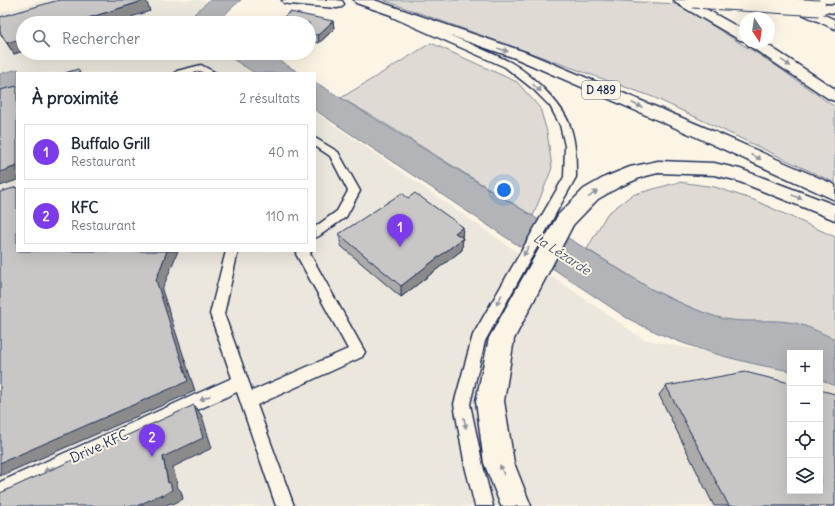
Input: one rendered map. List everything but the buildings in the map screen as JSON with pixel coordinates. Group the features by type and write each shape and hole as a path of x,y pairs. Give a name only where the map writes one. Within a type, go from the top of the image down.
{"main road":[{"path":"289,0 337,4"},
{"path":"681,0 739,34"},
{"path":"693,0 824,4 835,0"},
{"path":"699,0 739,22"},
{"path":"783,0 835,25"},
{"name":"D 489","path":"363,1 520,55 700,132 835,193"},
{"path":"824,4 835,9"},
{"path":"775,43 835,81"},
{"path":"763,48 835,96"},
{"path":"516,506 499,463 490,401 502,338 526,272 557,216 612,182 637,172 658,167 714,169 740,175 835,213"}],"lane":[{"path":"363,1 508,65 536,87 554,105 565,125 570,146 570,177 557,216"},
{"path":"184,72 201,68 209,72"},
{"path":"316,142 334,154 354,191 342,214 316,232"},
{"path":"232,252 217,314 285,506"},
{"path":"248,401 357,352 303,254 304,252"},
{"path":"484,506 474,466 462,404 478,340 526,272"},
{"name":"Drive KFC","path":"0,491 241,382"}],"shaded area":[{"path":"46,0 198,0 209,2 201,16 16,16 16,60 240,60 258,72 18,72 17,69 0,74 0,12"},
{"path":"383,0 601,0 678,4 739,42 739,48 748,48 835,107 835,183 653,97"},
{"path":"431,43 517,82 540,108 547,132 552,168 533,216 376,118 341,98"},
{"name":"La Lézarde","path":"16,88 16,252 316,252 316,113 643,339 787,368 787,494 823,494 823,377 835,385 835,506 0,506 0,92"},
{"path":"679,182 715,187 754,200 835,237 835,369 823,356 823,350 790,350 651,289 587,249 607,214 632,195"}],"water":[{"path":"210,0 241,0 224,16 194,16 195,13"},
{"path":"234,60 278,60 298,72 253,72"},
{"path":"18,69 18,72 16,72 16,88 0,92 0,74"},
{"path":"316,83 651,289 687,306 716,317 733,320 781,321 795,323 835,339 835,386 823,380 823,350 787,350 787,370 702,350 664,336 627,318 316,111"}],"place":[{"name":"Buffalo Grill","path":"400,247"},
{"name":"KFC","path":"152,457"}]}
